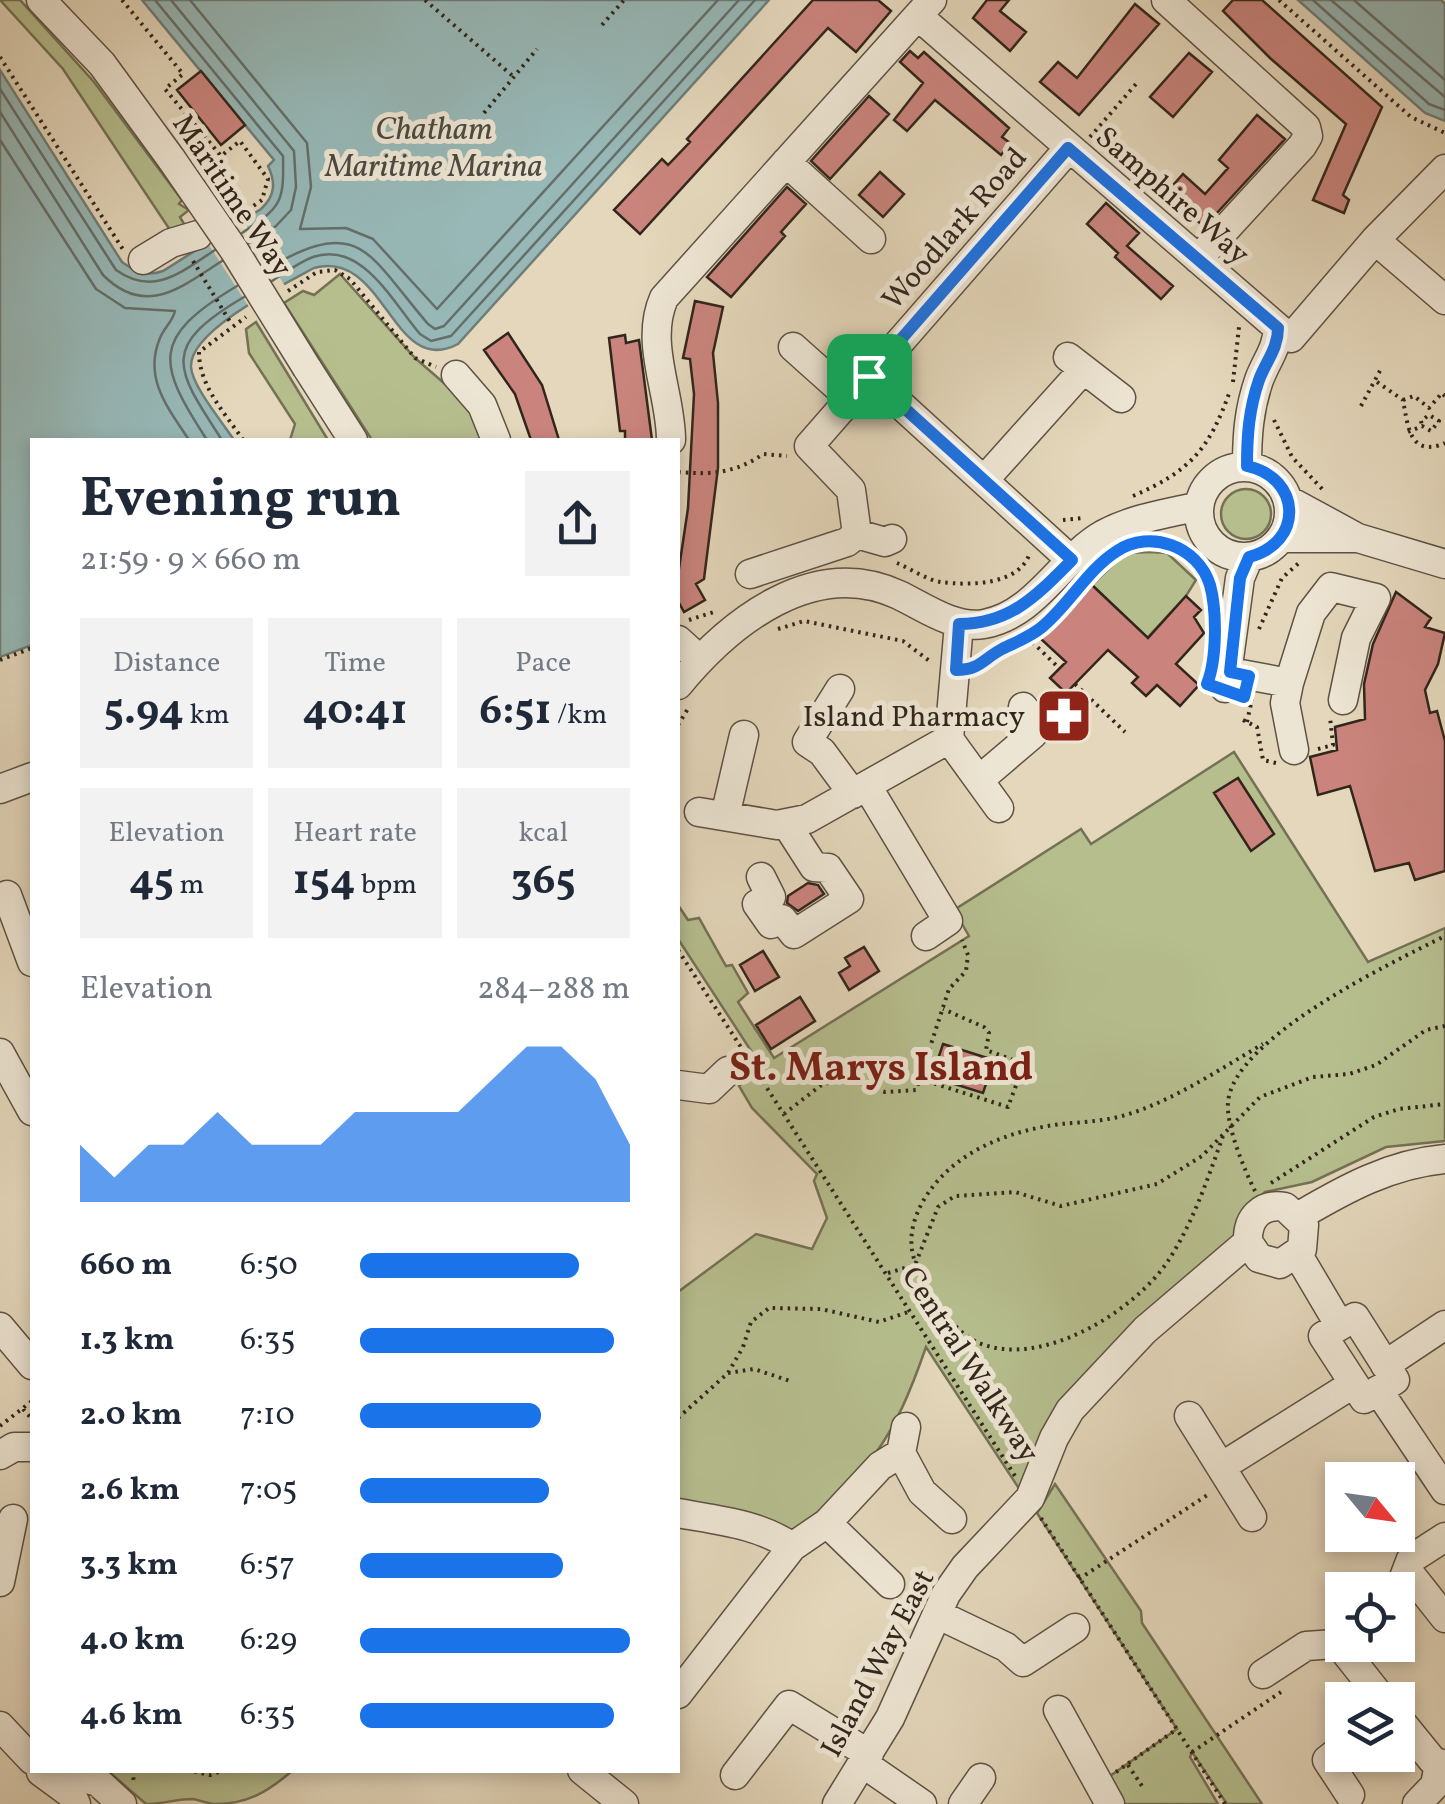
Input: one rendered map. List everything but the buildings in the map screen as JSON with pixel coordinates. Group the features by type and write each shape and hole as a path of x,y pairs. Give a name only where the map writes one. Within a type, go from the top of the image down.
{"street":[{"name":"Maritime Way","path":"42,0 102,64 172,160 234,250 352,438"},
{"path":"1166,0 1306,126 1308,136 1198,259"},
{"path":"670,438 668,401 656,342 659,309 673,284 925,8"},
{"name":"Samphire Way","path":"925,8 1072,151 1278,328"},
{"name":"Woodlark Road","path":"809,446 1072,151"},
{"path":"786,162 872,240"},
{"path":"1278,328 1290,338 1381,233 1445,168"},
{"path":"1381,233 1445,300"},
{"path":"146,252 193,245"},
{"path":"1247,466 1248,418 1260,376 1278,344 1278,328"},
{"path":"793,347 850,398"},
{"path":"985,479 1075,363 1121,398"},
{"path":"456,375 482,405 495,438"},
{"path":"869,376 985,479 1078,571"},
{"path":"809,446 851,490 858,534"},
{"path":"1288,500 1288,526 1281,538 1272,547 1249,557 1222,552 1211,544 1199,520 1202,493 1220,472 1247,466 1273,476 1288,500 1358,538 1445,564"},
{"path":"685,693 699,659 741,620 786,597 836,580 870,583 959,624 983,624 1024,607 1078,571 1102,536 1138,518 1198,506"},
{"path":"858,534 885,542 892,539"},
{"path":"750,574 847,542 858,534"},
{"path":"1281,538 1358,538"},
{"path":"1249,557 1240,578 1233,686 1290,683"},
{"path":"1294,750 1285,703 1314,606 1331,587 1376,598 1352,651 1343,700"},
{"path":"959,624 950,739 999,808"},
{"path":"680,642 699,659"},
{"path":"840,689 807,742 860,790 948,921 926,936"},
{"path":"979,780 1032,734 1036,724 1023,707"},
{"path":"742,734 712,814 787,825 807,820 950,739"},
{"path":"0,789 30,777"},
{"path":"761,877 771,897 757,904 772,924 782,919 800,942 849,898 828,868 814,867 787,825"},
{"path":"7,894 30,946"},
{"path":"0,1053 30,1108"},
{"path":"680,1085 709,1089 728,1071"},
{"path":"1299,1216 1352,1185 1416,1162 1445,1159"},
{"path":"1248,1242 1259,1258 1280,1264 1298,1255 1306,1233 1299,1216 1286,1207 1260,1201"},
{"name":"Island Way East","path":"837,1804 866,1759 937,1614 965,1567 1030,1498 1054,1438 1091,1384 1145,1330 1248,1242 1250,1222 1260,1201"},
{"path":"1298,1255 1340,1326 1323,1336 1372,1379 1445,1490"},
{"path":"1225,1474 1372,1379 1445,1325"},
{"path":"0,1327 30,1362"},
{"path":"1189,1416 1252,1518"},
{"path":"680,1691 792,1547 828,1523 903,1440 922,1492 952,1519"},
{"path":"0,1456 14,1447 30,1447"},
{"path":"680,1513 776,1535 792,1547"},
{"path":"0,1582 15,1517"},
{"path":"828,1523 890,1584"},
{"path":"1406,1572 1411,1560 1445,1537"},
{"path":"1415,1592 1445,1618"},
{"path":"937,1614 1006,1647 1023,1662 1076,1628"},
{"path":"1263,1674 1306,1646 1325,1643"},
{"path":"735,1775 789,1705 922,1804"},
{"path":"1058,1710 1104,1794"},
{"path":"0,1726 30,1758"},
{"path":"1415,1739 1433,1761 1442,1764 1435,1785 1418,1804"},
{"path":"1335,1772 1350,1795"},
{"path":"44,1773 71,1794 76,1804"},
{"path":"67,1773 98,1782 122,1804"},
{"path":"588,1773 616,1787"},
{"path":"962,1804 981,1778"}],"path":[{"path":"122,0 184,74 165,89 222,156 240,142 263,169 268,179 262,200 240,215"},
{"path":"425,0 515,78"},
{"path":"602,25 624,0"},
{"path":"1279,0 1411,117 1445,133"},
{"path":"484,113 537,49"},
{"path":"0,57 146,252"},
{"path":"1072,151 1136,84"},
{"path":"182,109 188,104"},
{"path":"193,245 232,325"},
{"path":"288,291 317,272 335,270 350,279 415,358 456,375"},
{"path":"243,438 199,369 199,352 253,312"},
{"path":"1361,406 1378,382 1382,368"},
{"path":"1378,382 1403,400 1408,432 1419,446 1433,448 1445,444"},
{"path":"1403,400 1414,396 1429,408 1442,393 1445,396"},
{"path":"1272,406 1277,432 1292,457 1327,494"},
{"path":"1408,432 1422,426"},
{"path":"1216,428 1228,433"},
{"path":"680,472 708,475 743,468 763,454 791,456 809,446"},
{"path":"1148,540 1174,545 1196,563 1209,583 1212,608"},
{"path":"1257,637 1261,617 1282,578 1294,566 1309,560"},
{"path":"776,630 804,620 904,641 939,667 956,670 982,666 1004,648 1028,637 1078,571"},
{"path":"1028,637 1060,668"},
{"path":"0,660 30,649"},
{"path":"1075,684 1125,732"},
{"path":"1233,686 1255,700 1247,722"},
{"path":"1223,1136 1205,1185 1167,1262 1147,1286 1090,1328 1062,1341 1038,1348 1006,1349 978,1343 956,1327 915,1264 910,1246 920,1207 948,1168 968,1154 990,1142 1057,1124 1128,1115 1180,1092 1377,970 1445,936"},
{"path":"784,1114 820,1086 841,1078 885,1092 916,1090 949,989 966,971 968,955 962,940"},
{"name":"Central Walkway","path":"680,953 1225,1804"},
{"path":"920,1078 1008,1107 1024,1064 986,1050 989,1033 984,1027 943,1009"},
{"path":"887,1274 915,1264 938,1207 956,1196 1015,1192 1062,1206 1157,1184 1202,1156 1260,1098 1277,1088 1376,1065 1426,1030 1445,1026"},
{"path":"1262,1044 1238,1074 1228,1102 1242,1165 1260,1201 1374,1117 1400,1108 1445,1104"},
{"path":"680,1416 728,1372 743,1347 751,1322 769,1308 822,1309 879,1322 910,1311"},
{"path":"728,1372 754,1369 790,1380"},
{"path":"0,1426 30,1402"},
{"path":"23,1409 30,1417"},
{"path":"1079,1579 1225,1474"},
{"path":"1192,1752 1283,1694 1263,1674"},
{"path":"1104,1794 1127,1764 1178,1729"},
{"path":"1127,1764 1142,1786"}],"green space":[{"path":"0,0 20,0 94,82 182,200 179,204 189,210 180,217 187,229 170,230 63,69"},
{"path":"340,274 415,358 466,402 482,438 371,438 284,303 303,291 314,295"},
{"path":"256,322 327,438 291,438 295,424 249,353 246,329"},
{"path":"1246,489 1263,497 1271,514 1263,531 1246,539 1229,531 1221,514 1229,497"},
{"path":"1125,553 1167,553 1196,580 1147,638 1092,585"},
{"path":"1234,752 1368,962 1445,928 1445,1141 1386,1147 1312,1182 1265,1192 1247,1209 1233,1241 1077,1385 1020,1490 926,1347 902,1409 875,1454 859,1474 789,1536 680,1507 680,1291 756,1234 812,1249 827,1218 814,1181 817,1174 752,1108 739,1086 761,1066 680,942 680,908 688,920 699,918 726,966 732,965 748,993 738,1002 774,1058 969,936 954,910 1081,829 1091,844"},
{"path":"1055,1484 1141,1611 1142,1623 1262,1804 1227,1804 1192,1752 1190,1757 1218,1804 1110,1804 1100,1783 1177,1729 1037,1513"},
{"path":"110,1773 289,1773 267,1790 238,1802 216,1804 192,1799 146,1804"}],"water":[{"name":"Chatham Maritime Marina","path":"142,0 769,0 458,344 436,350 418,344 357,276 338,267 314,268 221,324 195,353 193,375 233,438 30,438 30,646 0,657 0,70 122,262 137,271 163,271 261,209 273,189 268,166 274,160"},
{"path":"1298,0 1441,0 1445,4 1445,121 1425,113"}],"pier":[{"path":"240,216 287,289 251,310 205,239"}],"place":[{"name":"Island Pharmacy","path":"1064,716"}],"district":[{"name":"St. Marys Island","path":"881,1066"}],"route":[{"path":"1068,148 1198,259 1278,328 1278,344 1260,376 1248,418 1247,466 1273,476 1288,500 1290,513 1281,538 1261,554 1249,557 1240,578 1230,672 1249,676 1244,697 1207,684 1212,652 1209,583 1188,554 1174,545 1148,540 1120,548 1106,558 1043,627 996,652 982,666 956,670 959,624 983,624 1024,607 1072,560 869,376 1068,148"}]}
